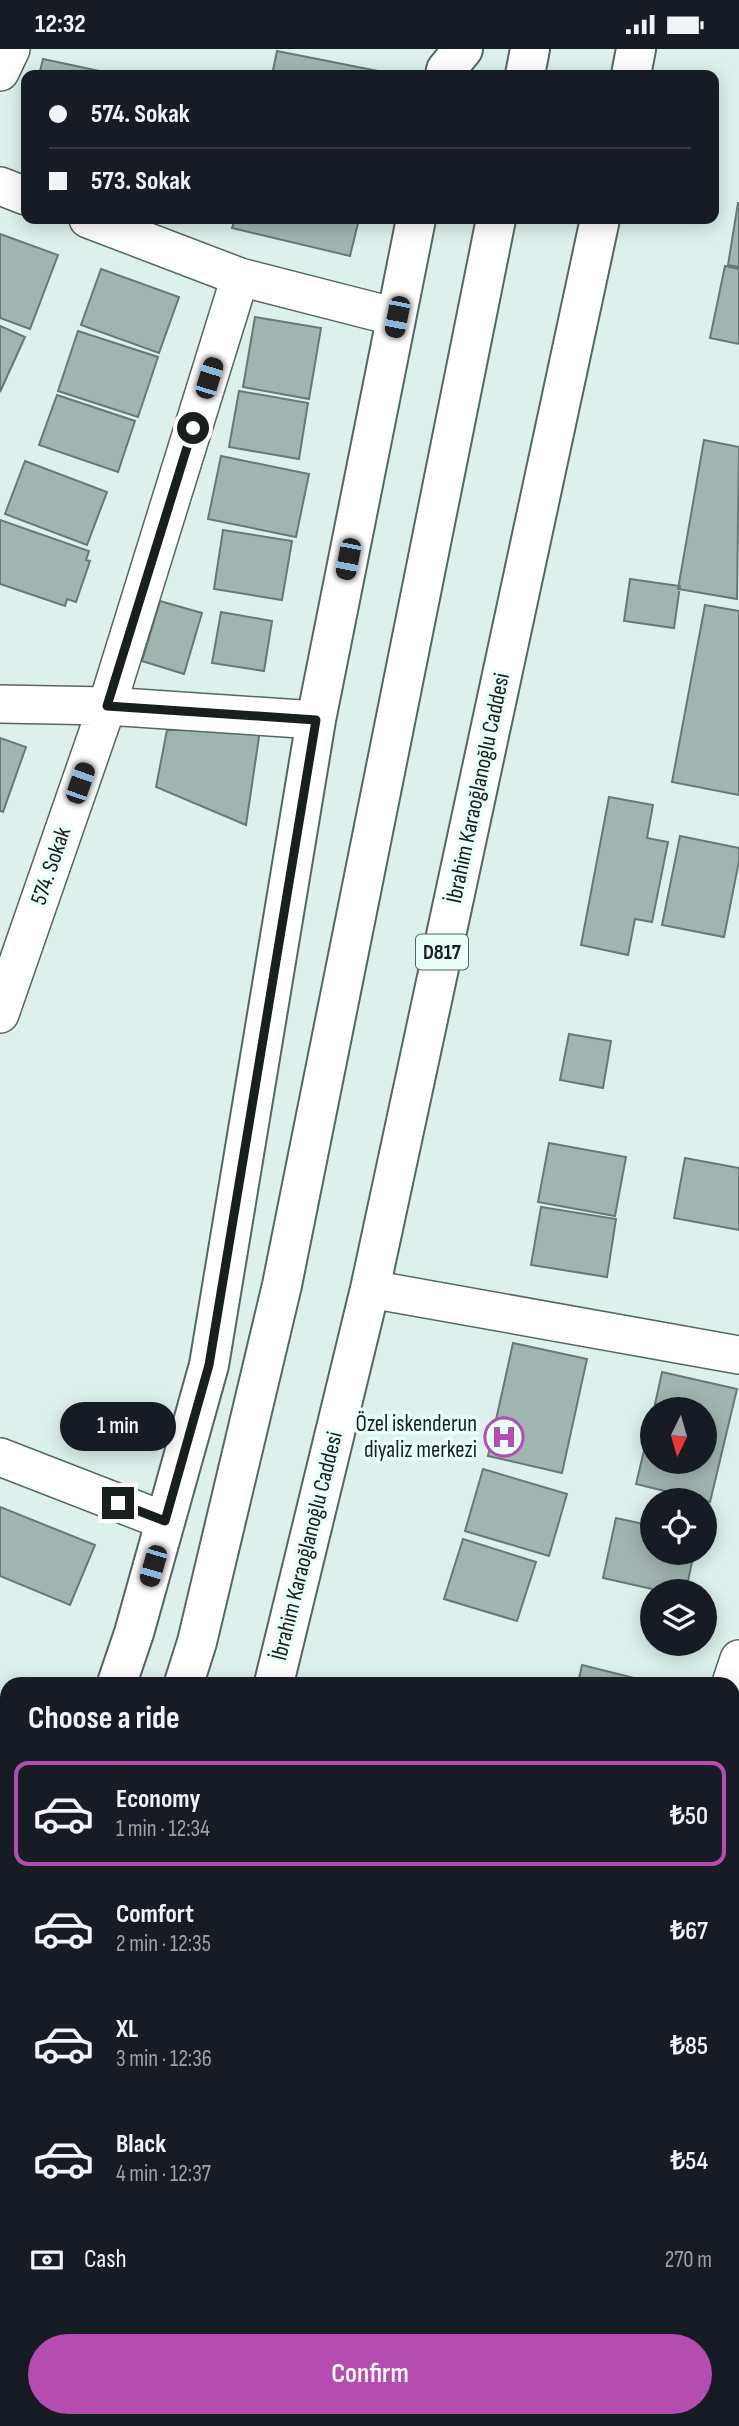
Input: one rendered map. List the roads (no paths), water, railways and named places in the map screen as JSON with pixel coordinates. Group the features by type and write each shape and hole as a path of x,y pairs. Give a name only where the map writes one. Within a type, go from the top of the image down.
{"highway":[{"path":"446,70 463,49"},
{"path":"526,70 530,49"},
{"path":"632,70 636,49"},
{"path":"119,1677 134,1633 209,1365 316,720 415,224"},
{"path":"186,1677 197,1642 282,1285 495,224"},
{"name":"İbrahim Karaoğlanoğlu Caddesi","path":"275,1677 370,1289 599,224"}],"street":[{"path":"0,72 11,49"},
{"path":"0,185 21,193"},
{"path":"101,224 240,277 397,317"},
{"name":"574. Sokak","path":"0,1014 107,706 240,277"},
{"path":"0,704 107,706 316,720"},
{"path":"370,1289 739,1355"},
{"path":"0,1457 165,1521"},
{"path":"733,1677 739,1659"}],"place":[{"name":"Özel iskenderun diyaliz merkezi","path":"504,1437"}]}
